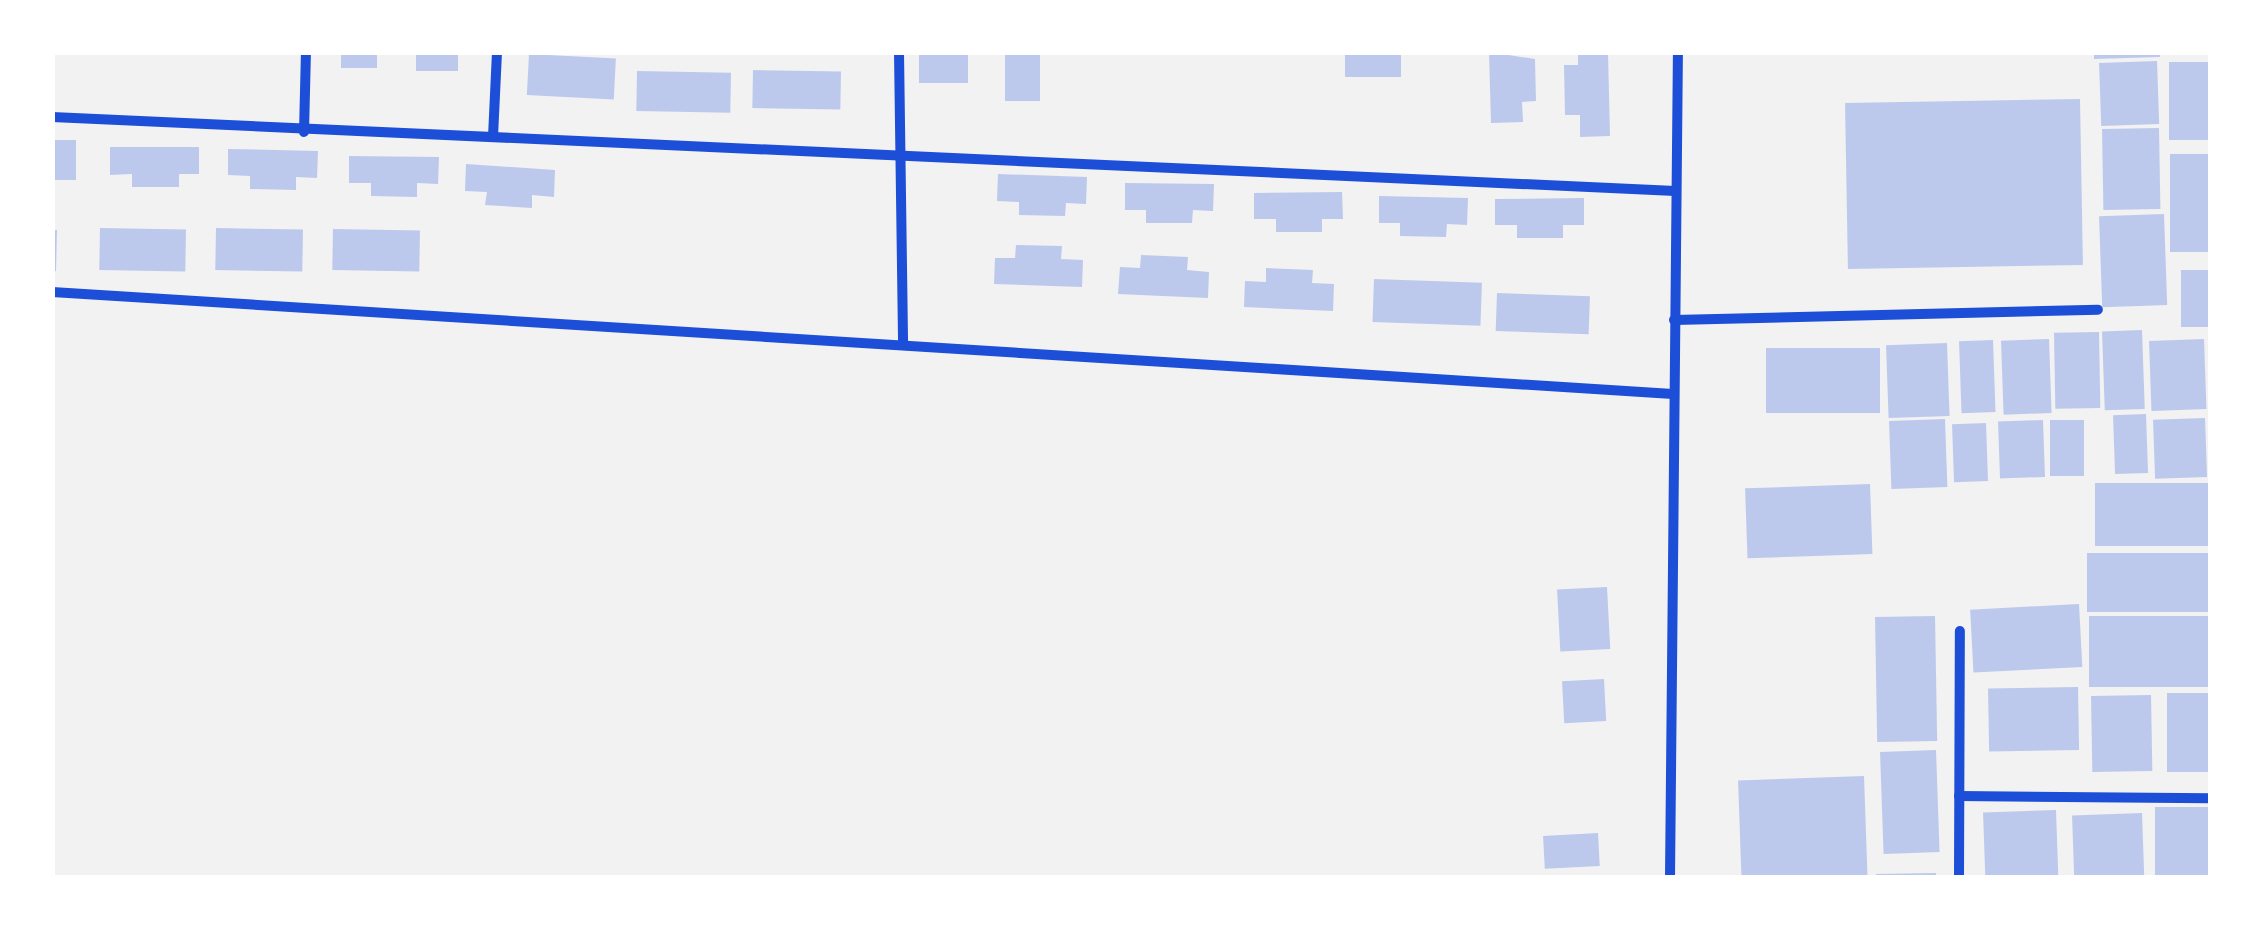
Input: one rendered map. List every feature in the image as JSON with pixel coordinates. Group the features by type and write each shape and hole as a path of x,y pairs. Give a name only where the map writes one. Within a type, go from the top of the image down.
{"street":[{"path":"304,132 306,52"},
{"path":"493,137 497,52"},
{"path":"900,52 903,345"},
{"path":"1670,878 1678,52"},
{"path":"52,117 900,160 1675,191"},
{"path":"52,292 1673,394"},
{"path":"1674,320 2098,310"},
{"path":"1958,878 1960,631"},
{"path":"1959,796 2210,798"}],"building":[{"path":"341,52 377,52 377,68 341,68"},
{"path":"416,52 458,52 458,71 416,71"},
{"path":"919,52 968,52 968,83 919,83"},
{"path":"1005,52 1040,52 1040,101 1005,101"},
{"path":"1345,52 1401,52 1401,77 1345,77"},
{"path":"1489,52 1535,59 1536,101 1522,102 1523,122 1491,123"},
{"path":"1578,52 1608,52 1610,136 1580,137 1580,115 1565,115 1564,65 1578,65"},
{"path":"2094,52 2160,52 2160,57 2094,59"},
{"path":"529,54 616,59 614,99 527,95"},
{"path":"2157,61 2159,124 2101,126 2099,63"},
{"path":"2169,62 2210,62 2210,140 2169,140"},
{"path":"753,70 841,72 840,110 752,108"},
{"path":"637,71 731,73 730,113 636,111"},
{"path":"2080,99 2083,265 1848,269 1845,103"},
{"path":"2159,128 2160,209 2103,210 2102,129"},
{"path":"52,140 76,140 76,180 52,180"},
{"path":"110,147 199,147 199,174 179,174 179,187 132,187 132,174 110,175"},
{"path":"228,149 318,151 317,178 296,177 296,190 250,189 250,176 228,175"},
{"path":"2170,154 2210,154 2210,252 2170,252"},
{"path":"349,156 439,157 438,184 417,183 417,197 371,196 371,183 349,183"},
{"path":"466,164 555,170 554,197 532,195 532,208 485,205 487,192 465,191"},
{"path":"998,174 1087,177 1086,204 1066,203 1065,216 1019,215 1019,202 997,201"},
{"path":"1125,183 1214,184 1213,211 1193,210 1192,223 1146,223 1146,210 1125,210"},
{"path":"1342,192 1343,219 1322,219 1322,232 1276,232 1276,219 1254,219 1254,193"},
{"path":"1379,196 1468,198 1467,225 1447,224 1446,237 1400,236 1400,223 1379,223"},
{"path":"1584,198 1584,225 1563,225 1563,238 1517,238 1517,225 1495,225 1495,199"},
{"path":"2164,214 2167,305 2102,307 2099,216"},
{"path":"100,228 186,230 185,271 99,270"},
{"path":"216,228 303,230 302,272 215,270"},
{"path":"333,229 420,231 419,272 332,270"},
{"path":"52,230 57,230 56,271 52,271"},
{"path":"1016,245 1062,246 1061,259 1083,260 1082,287 994,284 995,258 1015,258"},
{"path":"1141,255 1188,257 1187,270 1209,272 1208,298 1118,294 1120,267 1140,268"},
{"path":"1266,268 1313,270 1312,283 1334,284 1333,311 1244,307 1245,281 1266,282"},
{"path":"2181,270 2210,270 2210,327 2181,327"},
{"path":"1374,279 1482,283 1480,326 1372,322"},
{"path":"1497,293 1590,296 1589,334 1496,331"},
{"path":"2142,330 2145,409 2105,410 2102,331"},
{"path":"2099,332 2100,408 2055,409 2054,333"},
{"path":"2049,339 2052,413 2004,415 2001,341"},
{"path":"2204,339 2206,409 2151,411 2149,341"},
{"path":"1993,340 1996,412 1962,413 1959,341"},
{"path":"1947,343 1950,416 1889,418 1886,345"},
{"path":"1766,348 1880,348 1880,413 1766,413"},
{"path":"2146,414 2148,473 2115,474 2113,415"},
{"path":"2205,418 2207,477 2155,479 2153,420"},
{"path":"1945,419 1947,487 1891,489 1889,421"},
{"path":"2043,420 2045,477 2000,479 1998,422"},
{"path":"2050,420 2084,420 2084,476 2050,476"},
{"path":"1986,423 1988,481 1954,482 1952,424"},
{"path":"2095,483 2210,483 2210,546 2095,546"},
{"path":"1870,484 1872,554 1748,558 1745,488"},
{"path":"2087,553 2210,553 2210,612 2087,612"},
{"path":"1607,587 1610,649 1560,652 1557,590"},
{"path":"2079,604 2082,667 1973,673 1970,610"},
{"path":"1935,616 1937,741 1877,742 1875,617"},
{"path":"2089,616 2210,616 2210,687 2089,687"},
{"path":"1604,679 1606,721 1564,723 1562,681"},
{"path":"2078,687 2079,750 1989,752 1988,689"},
{"path":"2167,693 2210,693 2210,772 2167,772"},
{"path":"2151,695 2152,771 2092,772 2091,696"},
{"path":"1936,750 1940,852 1884,854 1880,752"},
{"path":"1864,776 1868,878 1741,878 1738,780"},
{"path":"2155,807 2210,807 2210,878 2155,878"},
{"path":"2056,810 2058,878 1985,878 1983,813"},
{"path":"2142,813 2144,878 2074,878 2072,815"},
{"path":"1598,833 1600,866 1545,869 1543,836"},
{"path":"1936,873 1936,878 1876,878 1876,874"}]}
